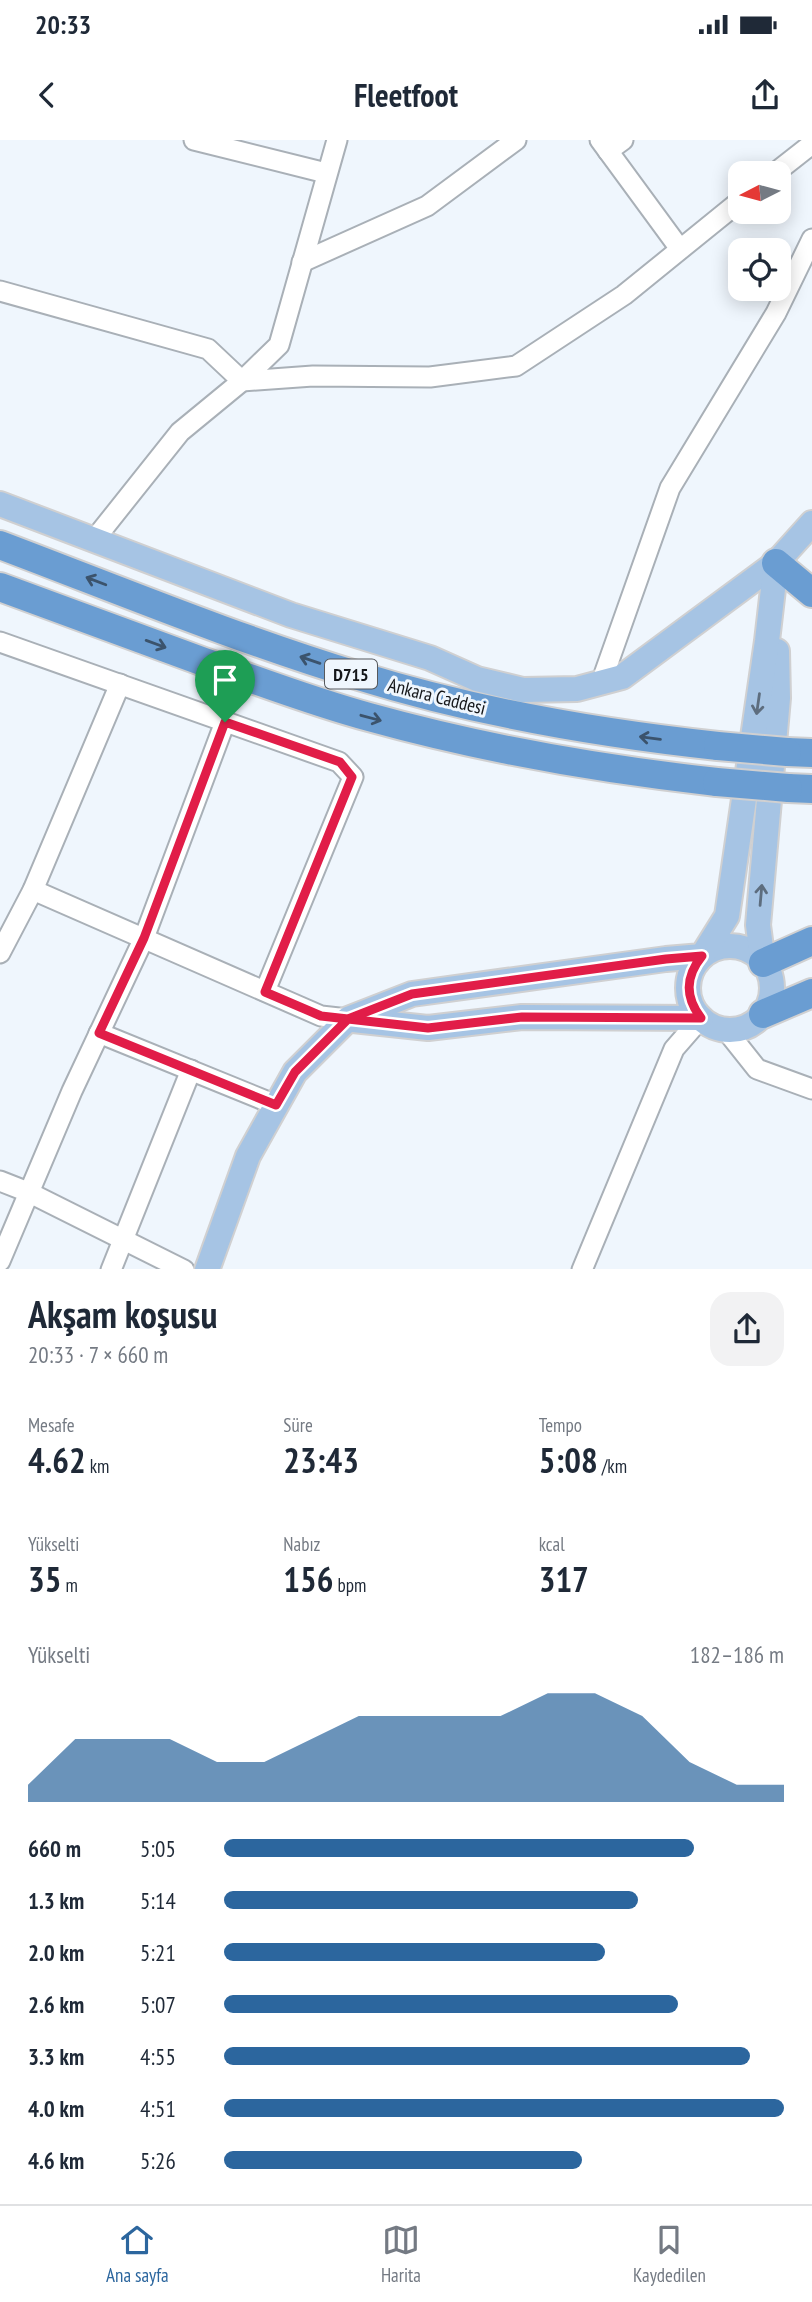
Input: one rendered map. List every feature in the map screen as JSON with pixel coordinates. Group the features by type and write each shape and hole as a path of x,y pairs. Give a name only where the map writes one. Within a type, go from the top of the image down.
{"highway":[{"name":"Ankara Caddesi","path":"0,545 240,636 360,677 422,694 622,735 799,752"},
{"path":"776,563 812,593"},
{"name":"Ankara Caddesi","path":"0,587 279,690 451,739 597,768 717,782 800,788"},
{"path":"763,962 812,941"},
{"path":"763,1014 812,993"}],"main road":[{"path":"0,503 290,615 430,658 477,678 523,690 577,689 622,677 776,563 812,523"},
{"path":"207,1269 248,1156 276,1105 295,1072 348,1019 412,994 652,960 702,956 727,946 741,947 753,953 763,962 770,975 772,988 763,1014 752,1024 740,1029 726,1030 712,1026 701,1018 692,1007 688,994 689,979 694,967 702,956 727,916 776,563"},
{"path":"763,962 758,925 778,698 776,563"},
{"path":"348,1019 428,1028 522,1017 701,1018"}],"street":[{"path":"194,140 326,173"},
{"path":"94,540 180,432 242,381 279,345 337,140"},
{"path":"302,262 427,206 516,140"},
{"path":"610,144 680,248"},
{"path":"791,161 812,145"},
{"path":"0,291 208,349 242,381 313,376 430,377 516,366 624,295 728,210"},
{"path":"791,282 812,239"},
{"path":"791,282 812,264"},
{"path":"601,683 670,488 782,301"},
{"path":"0,642 340,762 352,777 265,992"},
{"path":"0,953 33,890 120,684"},
{"path":"0,1261 28,1192 144,938 225,722"},
{"path":"33,890 321,1016 348,1019"},
{"path":"582,1269 674,1049 701,1018"},
{"path":"726,1030 757,1069 812,1089"},
{"path":"99,1033 276,1105"},
{"path":"111,1269 191,1070"},
{"path":"0,1181 28,1192 184,1269"}],"route":[{"path":"225,722 144,938 99,1033 276,1105 295,1072 348,1019 428,1028 522,1017 701,1018 692,1007 688,994 689,979 702,956 412,994 348,1019 321,1016 265,992 352,777 340,762 225,722"}]}
